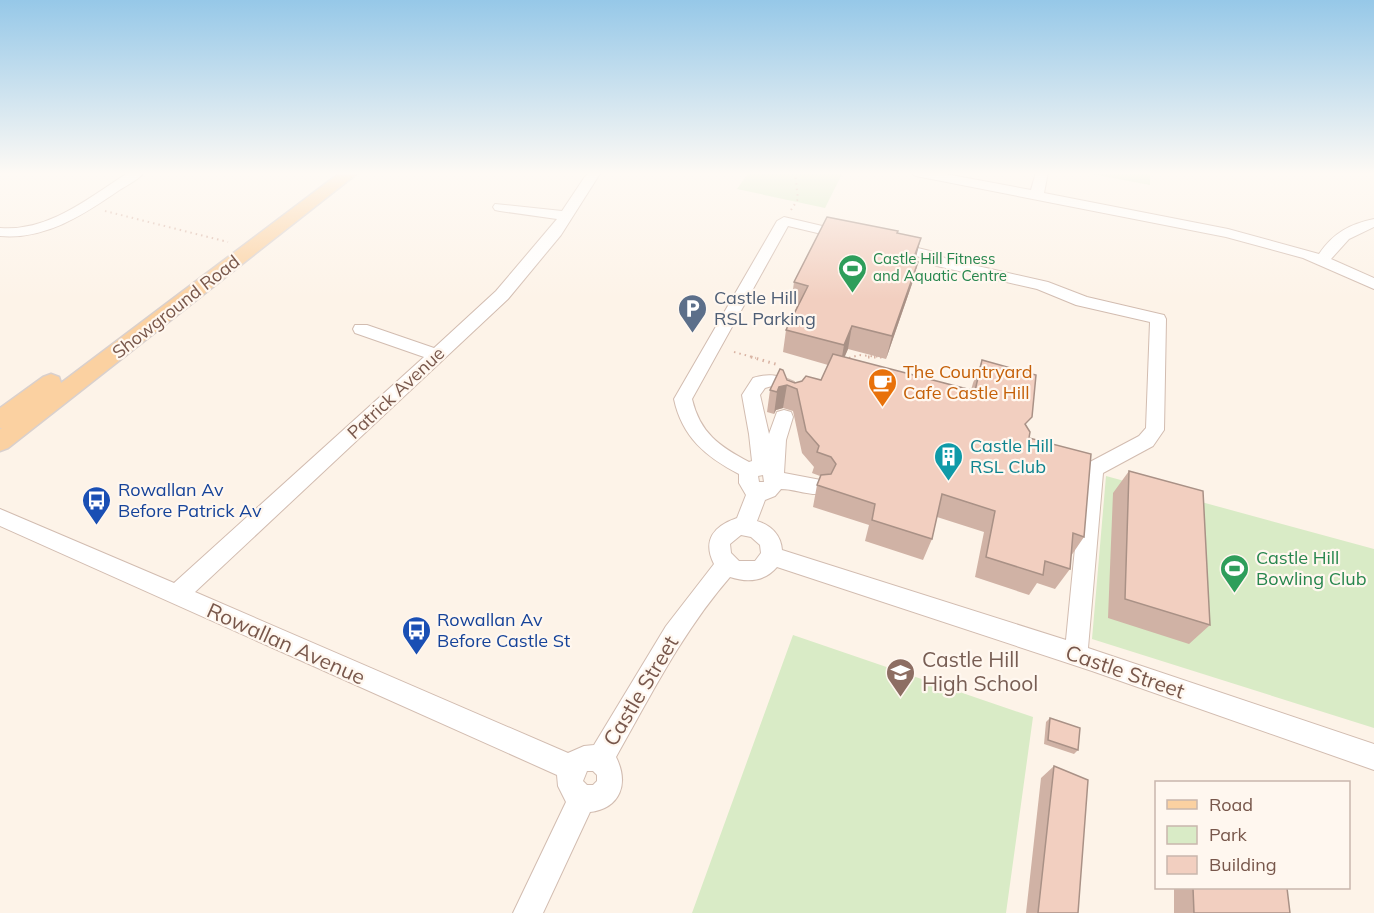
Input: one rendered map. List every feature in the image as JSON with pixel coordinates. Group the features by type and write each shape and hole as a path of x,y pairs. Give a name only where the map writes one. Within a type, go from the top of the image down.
{"main road":[{"name":"Showground Road","path":"0,420 277,215"},
{"name":"Showground Road","path":"0,442 296,215"}],"street":[{"path":"0,232 8,234 46,226 67,215"},
{"path":"556,215 566,216"},
{"path":"1136,215 1228,233 1323,260 1374,284"},
{"name":"Patrick Avenue","path":"176,596 518,277 566,216"},
{"path":"819,487 764,477 713,452 689,420 683,399 784,221 925,254 942,263 1042,285 1082,301 1158,318 1155,430 1146,441 1097,466 1092,477 1077,655"},
{"path":"1323,260 1335,241 1346,233 1374,223"},
{"path":"361,329 437,355"},
{"path":"764,477 752,389 759,382 774,380 788,386 792,396"},
{"path":"746,526 784,417"},
{"path":"1077,460 1097,466"},
{"name":"Rowallan Avenue","path":"0,517 573,769"},
{"path":"746,526 759,530 772,543 773,556 766,566 755,572 745,572 727,565 721,558 719,544 724,535 731,529 746,526"},
{"name":"Castle Street","path":"773,556 1077,655 1374,757"},
{"name":"Castle Street","path":"600,760 703,590 727,565"},
{"path":"586,759 600,760 609,772 608,785 599,796 593,799 582,798 570,787 569,779 573,769 586,759"},
{"path":"528,913 582,798"}],"path":[{"path":"117,215 228,243"},
{"path":"846,365 849,357 858,354 877,359 884,356"}],"green space":[{"name":"Castle Hill Bowling Club","path":"1106,476 1374,549 1374,728 1092,639"},
{"path":"793,635 1033,717 1006,913 692,913"}],"building":[{"name":"Castle Hill Fitness and Aquatic Centre","path":"827,217 898,231 897,233 921,238 913,260 918,262 892,336 852,326 844,345 786,330 808,286 794,282"},
{"name":"Castle Hill RSL Club","path":"833,354 975,391 982,360 1036,375 1032,417 1025,424 1030,432 1029,438 1091,454 1084,537 1073,533 1070,569 1045,561 1043,575 986,557 995,511 942,494 932,539 872,520 875,504 817,485 821,475 831,474 836,464 831,457 817,452 819,446 806,431 797,389 787,385 779,387 777,392 770,390 780,369 783,370 787,380 795,383 802,381 806,376 821,380"},
{"path":"1129,471 1203,491 1210,625 1125,599"},
{"path":"1050,718 1080,728 1078,750 1048,740"},
{"path":"1054,766 1088,780 1078,913 1038,913"},
{"path":"1193,889 1287,889 1290,913 1194,913"}],"place":[{"name":"Castle Hill Fitness and Aquatic Centre","path":"852,294"},
{"name":"Castle Hill RSL Parking","path":"693,334"},
{"name":"The Countryard Cafe Castle Hill","path":"882,408"},
{"name":"Castle Hill RSL Club","path":"949,482"},
{"name":"Rowallan Av Before Patrick Av","path":"97,526"},
{"name":"Castle Hill Bowling Club","path":"1235,594"},
{"name":"Rowallan Av Before Castle St","path":"416,656"},
{"name":"Castle Hill High School","path":"901,698"}]}
